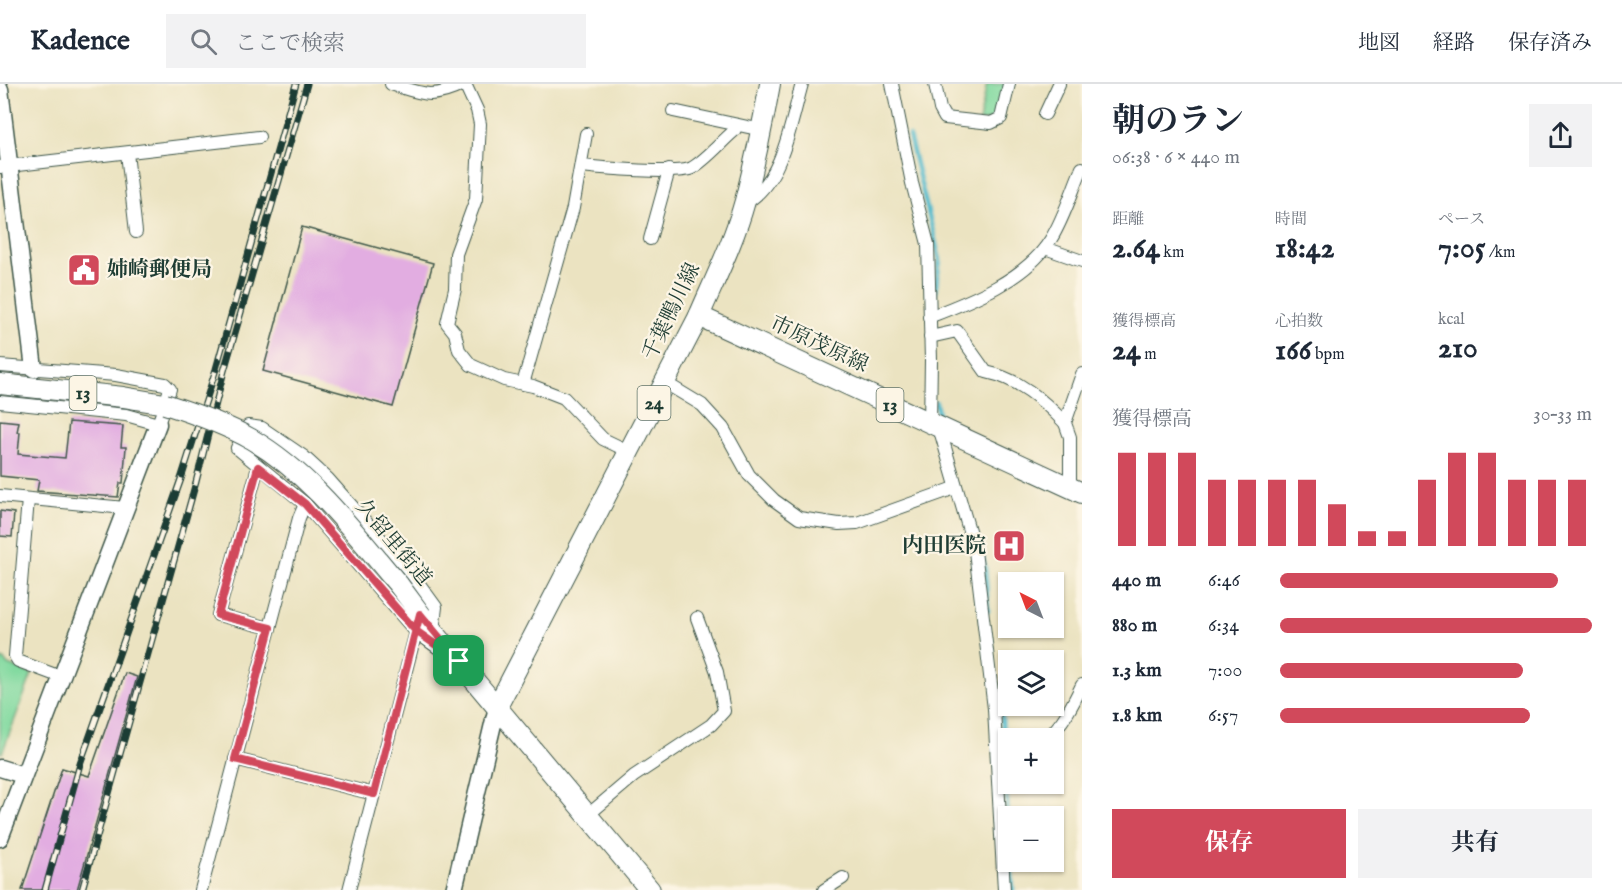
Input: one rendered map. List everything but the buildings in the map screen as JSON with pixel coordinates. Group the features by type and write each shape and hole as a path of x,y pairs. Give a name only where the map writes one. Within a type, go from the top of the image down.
{"main road":[{"name":"千葉鴨川線","path":"497,707 699,316 744,203 762,130 770,84"},
{"name":"市原茂原線","path":"699,316 1076,491"},
{"name":"久留里街道","path":"0,384 149,400 182,410 248,437 272,453 319,494 398,584 423,625 459,661 650,890"}],"street":[{"path":"391,84 430,95 448,92 465,84 477,110 480,124 476,199 456,254 455,289 447,323 454,333 459,350 471,365 504,380 564,398 603,439 628,451"},
{"path":"744,203 765,185 780,162 802,84"},
{"path":"892,84 912,183 928,244 934,426 975,550 1000,728"},
{"path":"935,84 940,109 945,118 990,123 1001,118 1009,84"},
{"path":"1045,114 1059,84"},
{"path":"0,89 4,166 34,369"},
{"path":"673,111 762,130"},
{"path":"582,166 686,170 694,166 734,131 737,125"},
{"path":"523,384 573,208 586,134"},
{"path":"4,166 259,137"},
{"path":"127,153 136,232"},
{"path":"929,317 1018,275 1036,259 1051,239 1082,168"},
{"path":"650,239 669,170"},
{"path":"1045,248 1082,261"},
{"path":"930,337 957,331 986,372 1003,376 1034,393 1065,423 1070,437 1076,491"},
{"path":"6,367 116,375 165,384 170,389 168,395"},
{"path":"1065,423 1082,374"},
{"path":"664,382 702,405 723,428 749,475 774,501 799,518 839,524 857,523 955,488"},
{"path":"0,402 160,418 0,838"},
{"path":"349,890 423,625 436,607 412,574 328,479 303,456 262,428 248,426 237,448 305,504 423,625"},
{"path":"258,467 218,615 270,628"},
{"path":"0,496 125,508"},
{"path":"28,499 15,657 18,661 61,677"},
{"path":"201,890 299,518 305,504"},
{"path":"588,815 634,776 711,724 724,711 717,672 697,618"},
{"path":"1056,728 1072,706 1082,685"},
{"path":"453,890 497,707"},
{"path":"235,759 374,794"},
{"path":"0,768 23,775"},
{"path":"1003,794 1004,890"},
{"path":"824,890 843,878"}],"green space":[{"path":"987,84 1009,84 1001,118 979,122"},
{"path":"0,659 8,665 32,674 2,753 0,753"}],"waterway":[{"path":"909,136 940,260 934,298"},
{"path":"936,402 939,420"},
{"path":"980,548 985,566 988,611"},
{"path":"1002,716 1007,806"},
{"path":"1012,872 1013,890"}],"railway":[{"path":"45,890 80,764 181,479 216,369 296,84"},
{"path":"82,890 196,482 224,371 307,84"}],"place":[{"name":"姉崎郵便局","path":"84,270"},
{"name":"内田医院","path":"1009,546"}],"route":[{"path":"459,661 416,631 305,504 278,480 258,467 218,615 270,628 235,759 374,794 416,631 420,614 459,661"}]}
